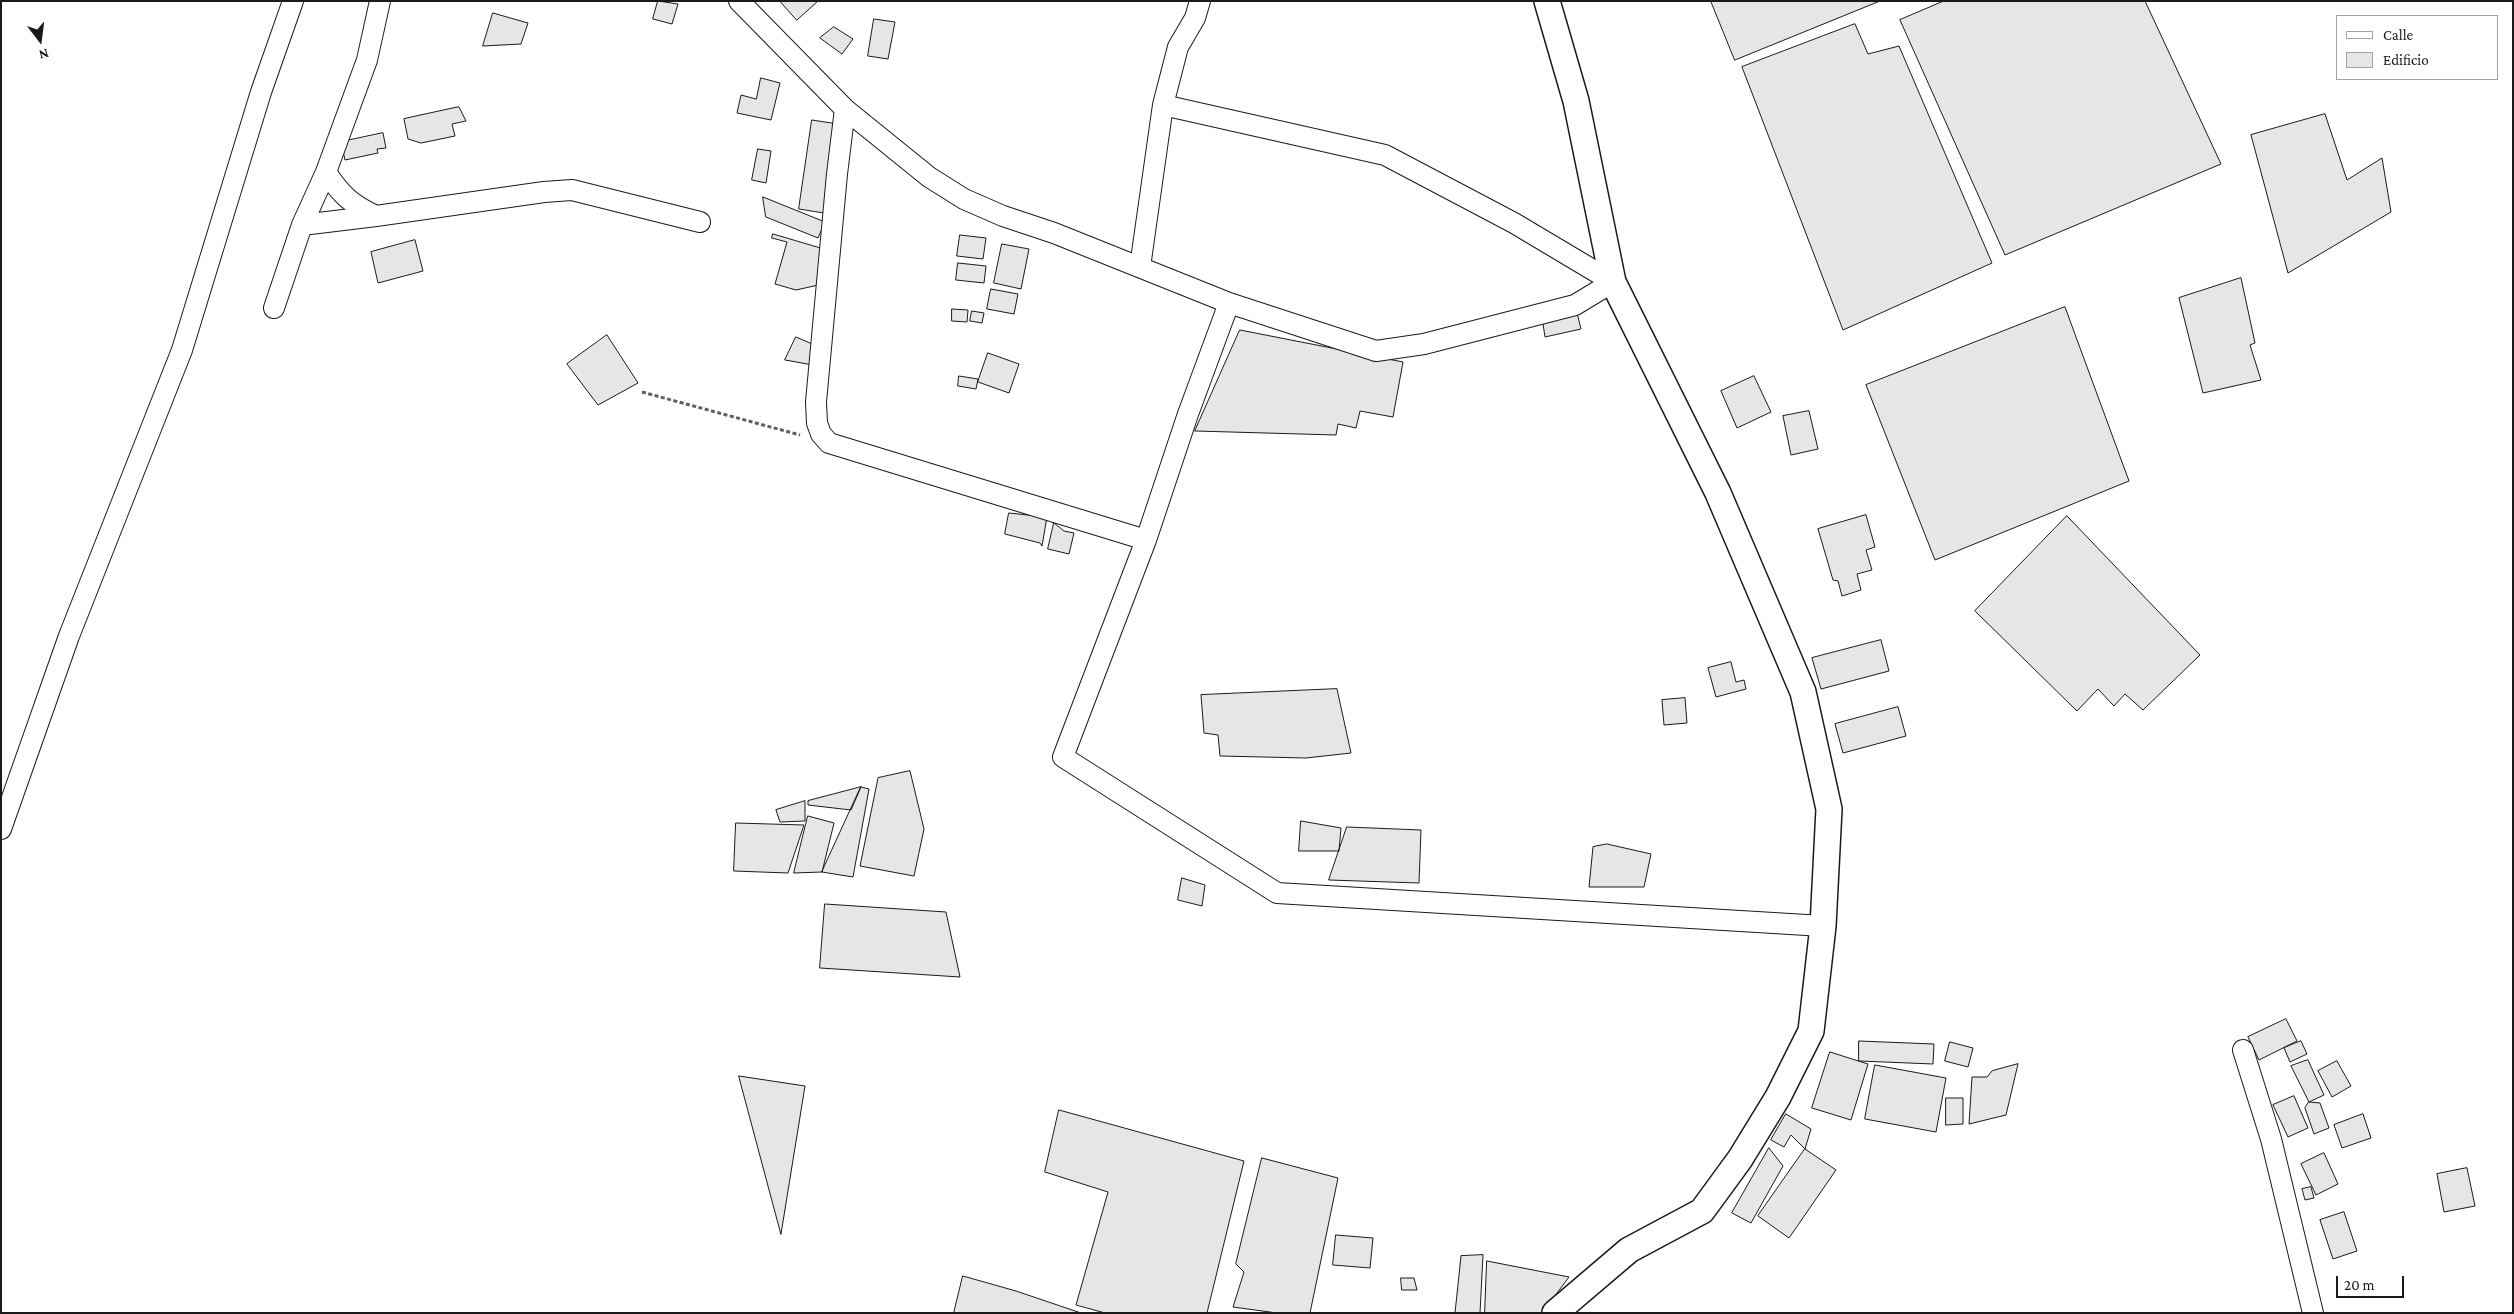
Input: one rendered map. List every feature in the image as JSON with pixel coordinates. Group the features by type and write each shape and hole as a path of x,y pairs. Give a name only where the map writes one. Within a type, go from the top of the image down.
{"street":[{"path":"1,829 68,636 182,350 261,92 293,1"},
{"path":"274,308 302,225 326,172 367,60 380,1"},
{"path":"739,1 845,110 929,178 964,198 1003,216 1054,233 1229,303 1376,351 1424,344 1575,305 1613,282"},
{"path":"1140,267 1163,105 1178,47 1195,18 1200,1"},
{"path":"1547,1 1576,101 1613,282 1718,493 1803,692 1829,809 1823,926 1811,1030 1778,1097 1740,1158 1702,1210 1629,1250 1555,1313"},
{"path":"1163,105 1385,155 1514,223 1613,282"},
{"path":"845,110 837,174 816,402 817,423 821,434 829,443 1146,540"},
{"path":"326,172 338,190 354,205 376,216"},
{"path":"302,225 544,192 572,190 700,222"},
{"path":"1229,303 1188,414 1146,540 1063,757 1277,894 1823,926"},
{"path":"2243,1050 2271,1140 2313,1313"}],"path":[{"path":"642,392 829,443"}],"building":[{"path":"658,1 678,4 672,24 653,19"},
{"path":"780,1 818,1 797,20"},
{"path":"1711,1 1880,1 1735,60"},
{"path":"1944,1 2145,1 2221,164 2005,255 1900,20"},
{"path":"493,13 528,23 521,44 483,46"},
{"path":"874,19 895,22 888,59 868,56"},
{"path":"1855,24 1868,54 1899,46 1992,263 1843,330 1742,67"},
{"path":"834,27 853,39 842,54 820,38"},
{"path":"761,78 780,83 771,120 737,113 741,95 756,99"},
{"path":"459,107 466,121 452,124 455,136 421,143 408,139 404,119"},
{"path":"2325,114 2347,180 2382,158 2391,212 2288,273 2251,135"},
{"path":"812,120 838,124 824,213 799,209"},
{"path":"383,133 386,148 377,149 378,153 345,160 341,142"},
{"path":"758,149 771,151 766,183 752,180"},
{"path":"763,197 825,222 818,238 766,217"},
{"path":"773,234 824,249 823,284 796,290 775,284 787,242 772,238"},
{"path":"960,235 986,238 983,259 957,256"},
{"path":"415,240 423,271 378,283 371,252"},
{"path":"1002,244 1029,249 1021,289 994,283"},
{"path":"958,263 986,266 984,283 956,280"},
{"path":"2241,278 2255,343 2250,345 2261,380 2203,393 2179,298"},
{"path":"991,289 1018,294 1014,314 987,309"},
{"path":"1575,305 1581,329 1545,337 1542,317"},
{"path":"2065,307 2129,481 1935,560 1866,385"},
{"path":"952,309 968,310 967,322 952,321"},
{"path":"972,311 984,313 982,323 970,321"},
{"path":"1240,330 1403,362 1393,417 1360,411 1356,428 1338,424 1336,435 1195,431"},
{"path":"607,335 638,383 598,405 567,364"},
{"path":"796,337 817,346 813,365 785,360"},
{"path":"988,353 1019,364 1009,393 978,382"},
{"path":"959,376 978,379 976,389 958,386"},
{"path":"1754,376 1771,412 1737,428 1721,391"},
{"path":"1809,411 1818,449 1791,455 1783,416"},
{"path":"1009,513 1047,517 1042,546 1040,543 1005,534"},
{"path":"1866,515 1875,547 1866,550 1872,570 1857,574 1861,590 1842,596 1838,581 1833,580 1818,529"},
{"path":"2067,516 2200,655 2143,710 2125,694 2114,706 2098,689 2077,711 1975,611"},
{"path":"1054,523 1064,531 1074,533 1069,554 1048,549"},
{"path":"1881,640 1889,671 1821,689 1812,658"},
{"path":"1731,662 1736,682 1744,680 1746,689 1716,697 1708,668"},
{"path":"1337,689 1351,753 1306,758 1220,756 1218,735 1204,733 1201,695"},
{"path":"1685,698 1687,723 1664,725 1662,700"},
{"path":"1898,707 1906,736 1843,753 1835,724"},
{"path":"910,771 924,829 914,876 860,866 878,778"},
{"path":"861,787 869,789 853,877 822,872"},
{"path":"861,787 851,810 808,805 808,801"},
{"path":"805,801 805,821 780,822 776,810"},
{"path":"808,816 834,823 822,872 794,873"},
{"path":"1301,821 1341,828 1339,851 1299,851"},
{"path":"736,823 804,825 788,873 734,871"},
{"path":"1347,827 1421,830 1419,883 1329,880"},
{"path":"1607,844 1651,854 1644,887 1589,887 1593,847"},
{"path":"1182,878 1205,885 1202,906 1178,900"},
{"path":"825,904 946,912 960,977 820,968"},
{"path":"2286,1019 2297,1041 2259,1060 2248,1037"},
{"path":"1859,1041 1934,1044 1933,1064 1859,1061"},
{"path":"2301,1041 2307,1054 2290,1062 2284,1048"},
{"path":"1950,1042 1973,1048 1968,1067 1945,1061"},
{"path":"1830,1052 1868,1064 1851,1120 1812,1108"},
{"path":"2308,1060 2324,1095 2309,1102 2291,1066"},
{"path":"2337,1061 2351,1086 2332,1097 2318,1071"},
{"path":"2018,1064 2006,1115 1969,1124 1972,1077 1987,1077 1992,1071"},
{"path":"1875,1065 1946,1078 1936,1132 1865,1119"},
{"path":"739,1076 805,1086 781,1234"},
{"path":"2294,1096 2308,1128 2288,1137 2273,1105"},
{"path":"1946,1098 1963,1098 1963,1124 1946,1125"},
{"path":"2309,1102 2320,1103 2329,1128 2314,1134 2305,1108"},
{"path":"1059,1110 1244,1161 1207,1313 1105,1313 1076,1305 1108,1192 1045,1172"},
{"path":"1786,1114 1811,1129 1805,1149 1791,1135 1784,1147 1771,1140"},
{"path":"2363,1114 2371,1138 2342,1148 2334,1125"},
{"path":"1769,1148 1783,1166 1751,1223 1732,1213"},
{"path":"1805,1149 1836,1170 1789,1238 1758,1216"},
{"path":"2324,1153 2338,1184 2316,1195 2301,1164"},
{"path":"1262,1158 1338,1178 1310,1313 1277,1313 1233,1307 1244,1272 1236,1264"},
{"path":"2467,1168 2475,1206 2444,1212 2437,1174"},
{"path":"2311,1187 2314,1198 2305,1200 2302,1189"},
{"path":"2344,1212 2357,1251 2333,1259 2320,1220"},
{"path":"1336,1235 1373,1238 1370,1268 1333,1265"},
{"path":"1483,1255 1480,1313 1455,1313 1461,1256"},
{"path":"1487,1261 1569,1277 1542,1313 1485,1313"},
{"path":"963,1276 1016,1291 1081,1313 954,1313"},
{"path":"1401,1278 1414,1278 1417,1290 1402,1290"}]}
